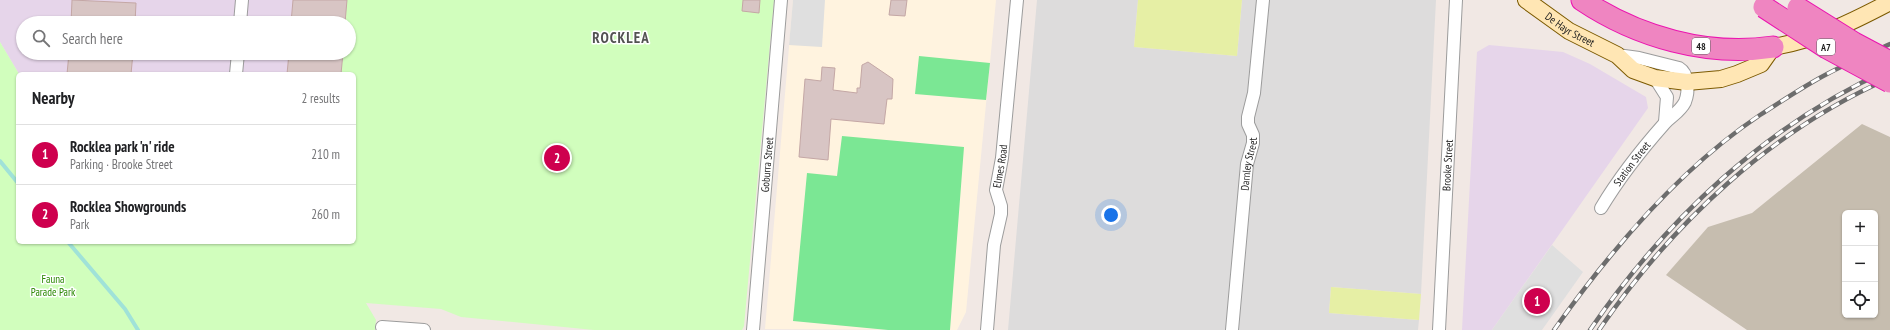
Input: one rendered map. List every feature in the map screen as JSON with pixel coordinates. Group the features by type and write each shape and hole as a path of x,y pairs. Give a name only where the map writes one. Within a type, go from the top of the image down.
{"highway":[{"name":"48","path":"1582,0 1631,27 1679,42 1735,49 1773,47"},
{"name":"A7","path":"1759,4 1827,48 1890,82"},
{"name":"A7","path":"1792,4 1854,43 1890,62"}],"street":[{"path":"241,16 242,0"},
{"name":"Goburra Street","path":"753,330 782,0"},
{"name":"Elmes Road","path":"987,330 994,245 1001,214 1001,206 996,190 1002,158 1017,0"},
{"name":"Darnley Street","path":"1232,330 1247,164 1254,143 1253,135 1248,124 1248,117 1254,93 1263,0"},
{"name":"Brooke Street","path":"1439,330 1456,0"},
{"name":"De Hayr Street","path":"1526,0 1569,30 1617,55 1633,70 1656,78 1687,82 1712,81 1737,74 1761,64 1773,47"},
{"name":"48","path":"1773,47 1800,42 1827,33 1890,2"},
{"name":"De Hayr Street","path":"1617,55 1639,58 1679,68 1683,72 1687,82"},
{"path":"236,72 237,60"},
{"path":"1656,78 1667,97 1665,122"},
{"name":"Station Street","path":"1601,208 1614,187 1665,122 1674,116 1683,105 1686,95 1687,82"},
{"path":"382,327 424,330"}],"shaded area":[{"path":"0,0 347,0 346,16 16,16 16,60 342,60 341,72 18,72 0,42"},
{"path":"793,0 996,0 966,312 957,330 765,329"},
{"path":"793,0 825,0 822,47 789,45"},
{"path":"1037,0 1138,0 1134,47 1237,56 1242,0 1436,0 1421,294 1331,287 1329,313 1419,320 1418,330 1008,330"},
{"path":"1489,45 1563,52 1590,64 1646,97 1648,108 1492,330 1462,330 1477,52"},
{"path":"1862,124 1890,137 1890,330 1747,330 1666,275 1708,227 1752,213"},
{"path":"1552,245 1583,272 1542,330 1492,330"}],"green space":[{"name":"Fauna Parade Park","path":"347,0 774,0 744,326 742,330 594,330 461,317 441,309 366,303 376,320 375,330 0,330 0,42 18,72 16,72 16,244 356,244 356,72 341,72 342,60 356,60 356,16 346,16"},
{"path":"1138,0 1242,0 1237,56 1134,47"},
{"path":"919,56 990,63 986,100 915,94"},
{"path":"842,136 964,147 950,330 888,330 793,321 807,173 837,176"},
{"path":"1331,287 1421,294 1419,320 1329,313"}],"building":[{"path":"72,0 136,3 135,16 71,16"},
{"path":"293,0 347,0 346,16 292,16"},
{"path":"743,0 760,0 759,13 742,11"},
{"path":"891,0 907,0 905,16 889,15"},
{"path":"68,60 132,60 131,72 67,72"},
{"path":"288,60 342,60 341,72 287,72"},
{"path":"868,62 893,79 892,99 887,99 884,124 831,119 828,160 799,157 805,79 821,81 822,67 835,68 833,90 857,93 857,88 860,88 862,65"}],"waterway":[{"path":"0,161 16,181"},
{"path":"70,244 125,309 138,330"}],"railway":[{"path":"1554,330 1622,241 1674,186 1702,160 1760,115 1801,89 1835,70 1890,44"},
{"path":"1590,330 1620,289 1652,250 1686,213 1722,178 1761,146 1802,117 1845,91 1890,69"},
{"path":"1599,330 1627,291 1658,254 1727,184 1765,152 1805,124 1847,99 1890,78"}],"place":[{"name":"Rocklea Showgrounds","path":"557,158"},
{"name":"Rocklea park 'n' ride","path":"1537,301"}],"district":[{"name":"ROCKLEA","path":"621,37"}]}
